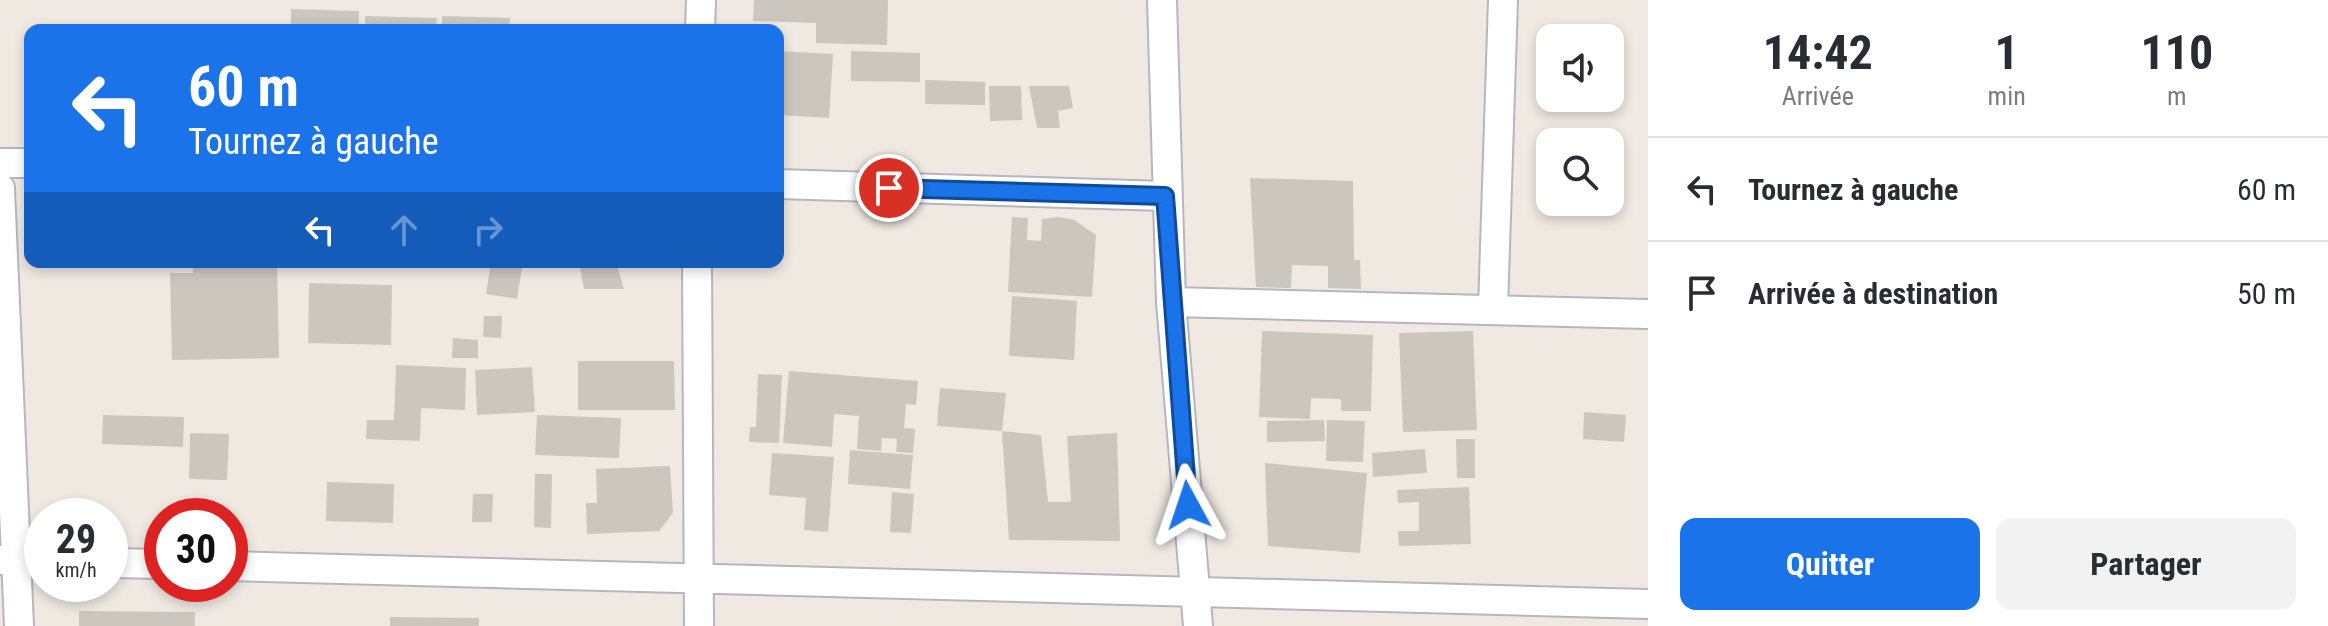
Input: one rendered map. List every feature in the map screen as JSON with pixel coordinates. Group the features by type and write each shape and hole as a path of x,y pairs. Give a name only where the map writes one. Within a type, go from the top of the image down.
{"street":[{"path":"700,24 701,0"},
{"path":"1162,0 1165,196 1171,302 1198,626"},
{"path":"1493,309 1503,0"},
{"path":"0,163 24,163"},
{"path":"784,184 1165,196"},
{"path":"0,188 19,560 19,626"},
{"path":"697,268 699,626"},
{"path":"1171,302 1648,314"},
{"path":"248,566 1648,604"}],"building":[{"path":"754,0 888,0 887,45 816,43 816,23 753,21"},
{"path":"291,9 359,11 359,24 291,24"},
{"path":"365,16 437,18 436,24 365,24"},
{"path":"442,16 510,18 510,24 442,24"},
{"path":"784,51 833,54 829,118 784,115"},
{"path":"851,51 920,53 920,82 851,81"},
{"path":"925,80 985,82 985,105 925,104"},
{"path":"989,86 1021,86 1022,120 990,121"},
{"path":"1029,86 1069,86 1073,108 1058,111 1060,128 1037,128"},
{"path":"1250,178 1353,181 1354,260 1360,260 1361,289 1328,288 1328,266 1292,265 1291,288 1256,287"},
{"path":"1012,217 1028,218 1027,240 1041,241 1042,219 1059,217 1074,220 1096,235 1092,297 1008,292"},
{"path":"193,268 277,268 279,358 172,360 170,273 193,273"},
{"path":"490,268 522,268 517,299 486,294"},
{"path":"580,268 618,268 624,289 584,289"},
{"path":"309,283 392,285 391,345 308,343"},
{"path":"1012,296 1077,301 1074,360 1009,356"},
{"path":"484,316 502,316 501,338 483,337"},
{"path":"1262,331 1373,335 1371,411 1341,411 1341,399 1311,398 1310,419 1259,417"},
{"path":"1473,331 1477,430 1403,432 1399,333"},
{"path":"453,338 478,340 478,358 452,358"},
{"path":"578,361 674,361 675,410 578,410"},
{"path":"396,365 466,368 465,410 421,408 420,441 366,439 367,420 394,420"},
{"path":"532,367 535,412 477,415 475,370"},
{"path":"789,371 918,381 916,405 906,404 904,428 915,429 913,453 896,452 897,439 882,438 881,451 857,449 859,416 834,414 832,447 783,443"},
{"path":"758,374 782,375 779,443 749,442 750,427 756,427"},
{"path":"940,388 1006,393 1002,431 937,426"},
{"path":"1584,412 1626,415 1624,442 1583,439"},
{"path":"103,415 184,417 183,447 102,444"},
{"path":"537,415 621,418 619,458 535,455"},
{"path":"1324,420 1325,441 1267,442 1267,421"},
{"path":"1327,420 1365,421 1363,462 1326,461"},
{"path":"1002,431 1041,435 1048,502 1071,502 1067,436 1117,433 1120,541 1009,540"},
{"path":"190,433 229,434 227,480 189,479"},
{"path":"1456,439 1475,439 1475,478 1457,478"},
{"path":"1425,449 1427,473 1373,477 1372,453"},
{"path":"850,450 913,455 910,489 848,484"},
{"path":"772,453 834,457 828,532 804,530 806,498 769,495"},
{"path":"1265,463 1367,473 1360,553 1268,546"},
{"path":"670,466 673,513 659,531 587,534 586,503 597,503 596,469"},
{"path":"535,474 552,474 551,528 534,527"},
{"path":"327,482 394,484 393,523 326,521"},
{"path":"1469,487 1471,544 1399,546 1398,531 1419,531 1419,502 1398,503 1397,490"},
{"path":"892,492 914,494 911,533 890,532"},
{"path":"473,494 493,494 492,522 472,522"},
{"path":"79,611 195,612 195,626 79,626"},
{"path":"390,617 479,618 479,626 390,626"}],"route":[{"path":"889,188 1165,196 1188,505"}]}
